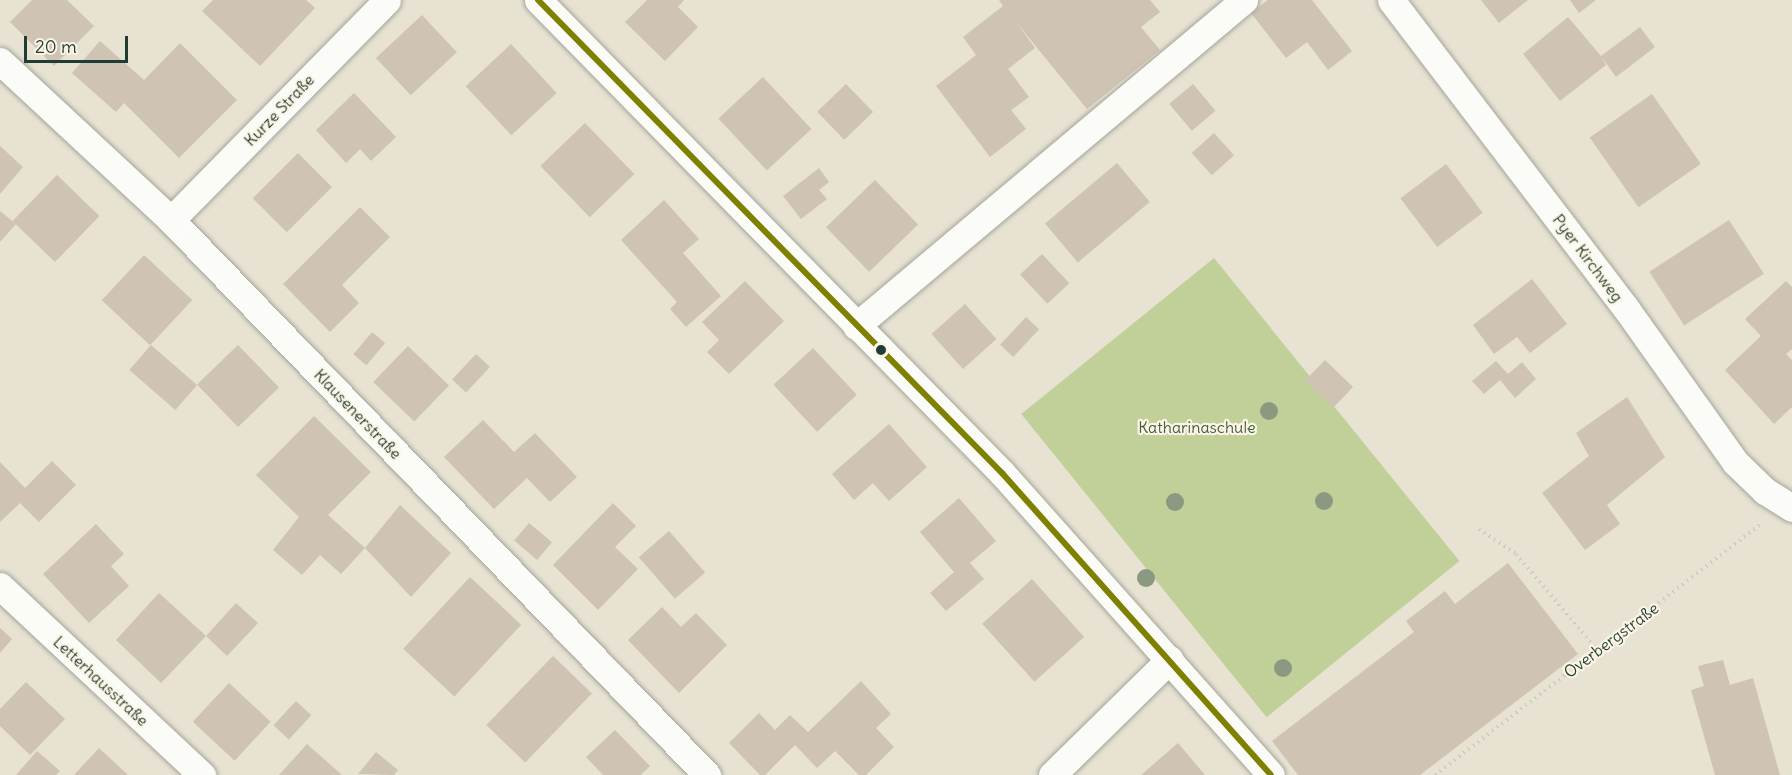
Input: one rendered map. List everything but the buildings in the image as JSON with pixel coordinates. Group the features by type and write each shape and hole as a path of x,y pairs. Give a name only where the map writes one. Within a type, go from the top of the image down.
{"street":[{"name":"Kurze Straße","path":"171,220 387,0"},
{"path":"538,0 1002,473 1170,658 1270,775"},
{"path":"856,326 1244,0"},
{"name":"Pyer Kirchweg","path":"1391,0 1625,307 1735,462 1765,491 1790,506"},
{"name":"Klausenerstraße","path":"0,61 171,220 707,775"},
{"name":"Letterhausstraße","path":"0,586 202,775"},
{"path":"1052,775 1170,658"}],"path":[{"name":"Overbergstraße","path":"1435,775 1790,506"},
{"path":"1479,529 1516,554 1598,650"}],"green space":[{"name":"Katharinaschule","path":"1214,258 1459,561 1267,717 1021,414"}],"transit line":[{"path":"538,0 1002,473 1271,775"}]}
